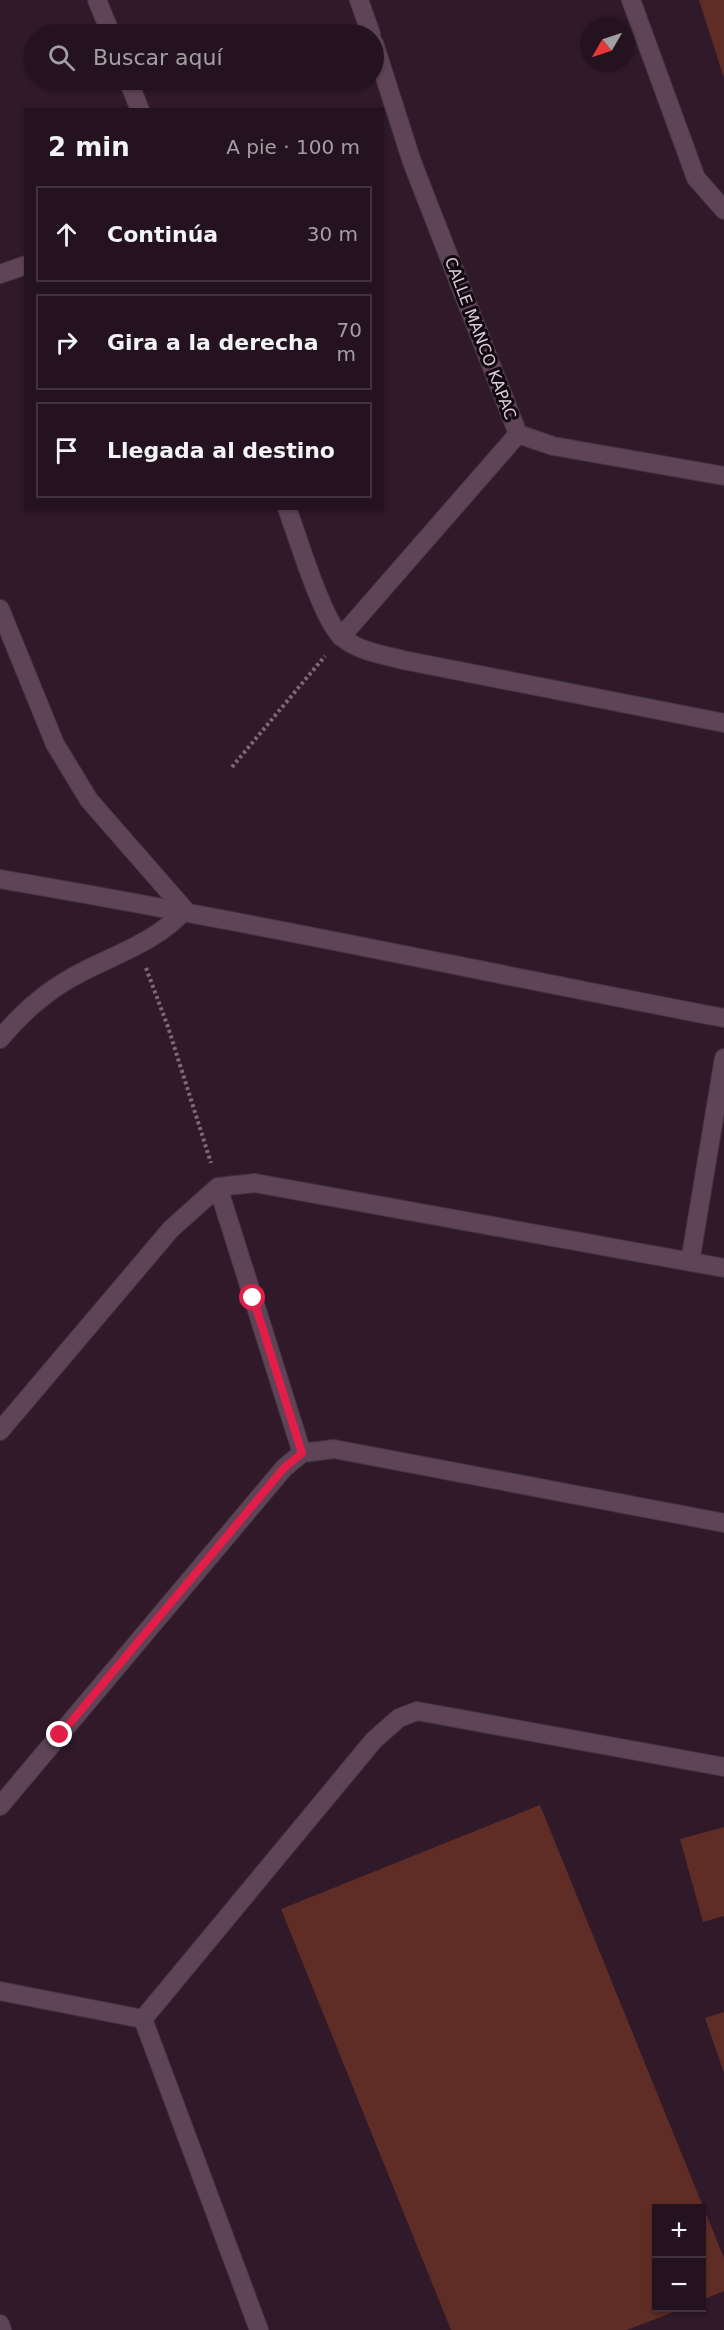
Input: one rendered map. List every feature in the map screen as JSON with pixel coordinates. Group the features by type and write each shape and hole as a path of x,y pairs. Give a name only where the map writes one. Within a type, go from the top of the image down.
{"street":[{"path":"97,0 107,24"},
{"path":"359,0 367,24"},
{"path":"630,0 696,178 724,210"},
{"name":"CALLE MANCO KAPAC","path":"384,74 412,162 518,434 553,446 724,476"},
{"path":"132,90 139,108"},
{"path":"0,274 24,266"},
{"path":"341,637 518,434"},
{"path":"288,510 320,599 341,637 367,650 403,660 724,723"},
{"path":"0,609 55,744 89,800 185,910"},
{"path":"0,879 185,910 333,942 724,1018"},
{"path":"0,1039 18,1018 57,987 167,929 185,910"},
{"path":"690,1262 724,1058"},
{"path":"0,1431 171,1229 218,1187 255,1183 724,1268"},
{"path":"218,1187 302,1453"},
{"path":"0,1806 284,1468 302,1453 334,1449 724,1523"},
{"path":"143,2019 375,1740 399,1718 417,1711 724,1767"},
{"path":"0,1991 143,2019"},
{"path":"143,2019 259,2330"},
{"path":"0,2324 2,2330"}],"path":[{"path":"232,767 341,637"},
{"path":"137,945 168,1027 218,1187"}],"shaded area":[{"path":"699,0 724,0 724,78"},
{"path":"540,1805 702,2204 652,2204 652,2312 674,2312 627,2330 451,2330 281,1909"},
{"path":"724,1827 724,1916 703,1922 680,1839"},
{"path":"724,2012 724,2073 705,2018"},
{"path":"706,2214 724,2258 724,2291 706,2298"}],"route":[{"path":"60,1735 284,1468 302,1453 253,1298"}]}
